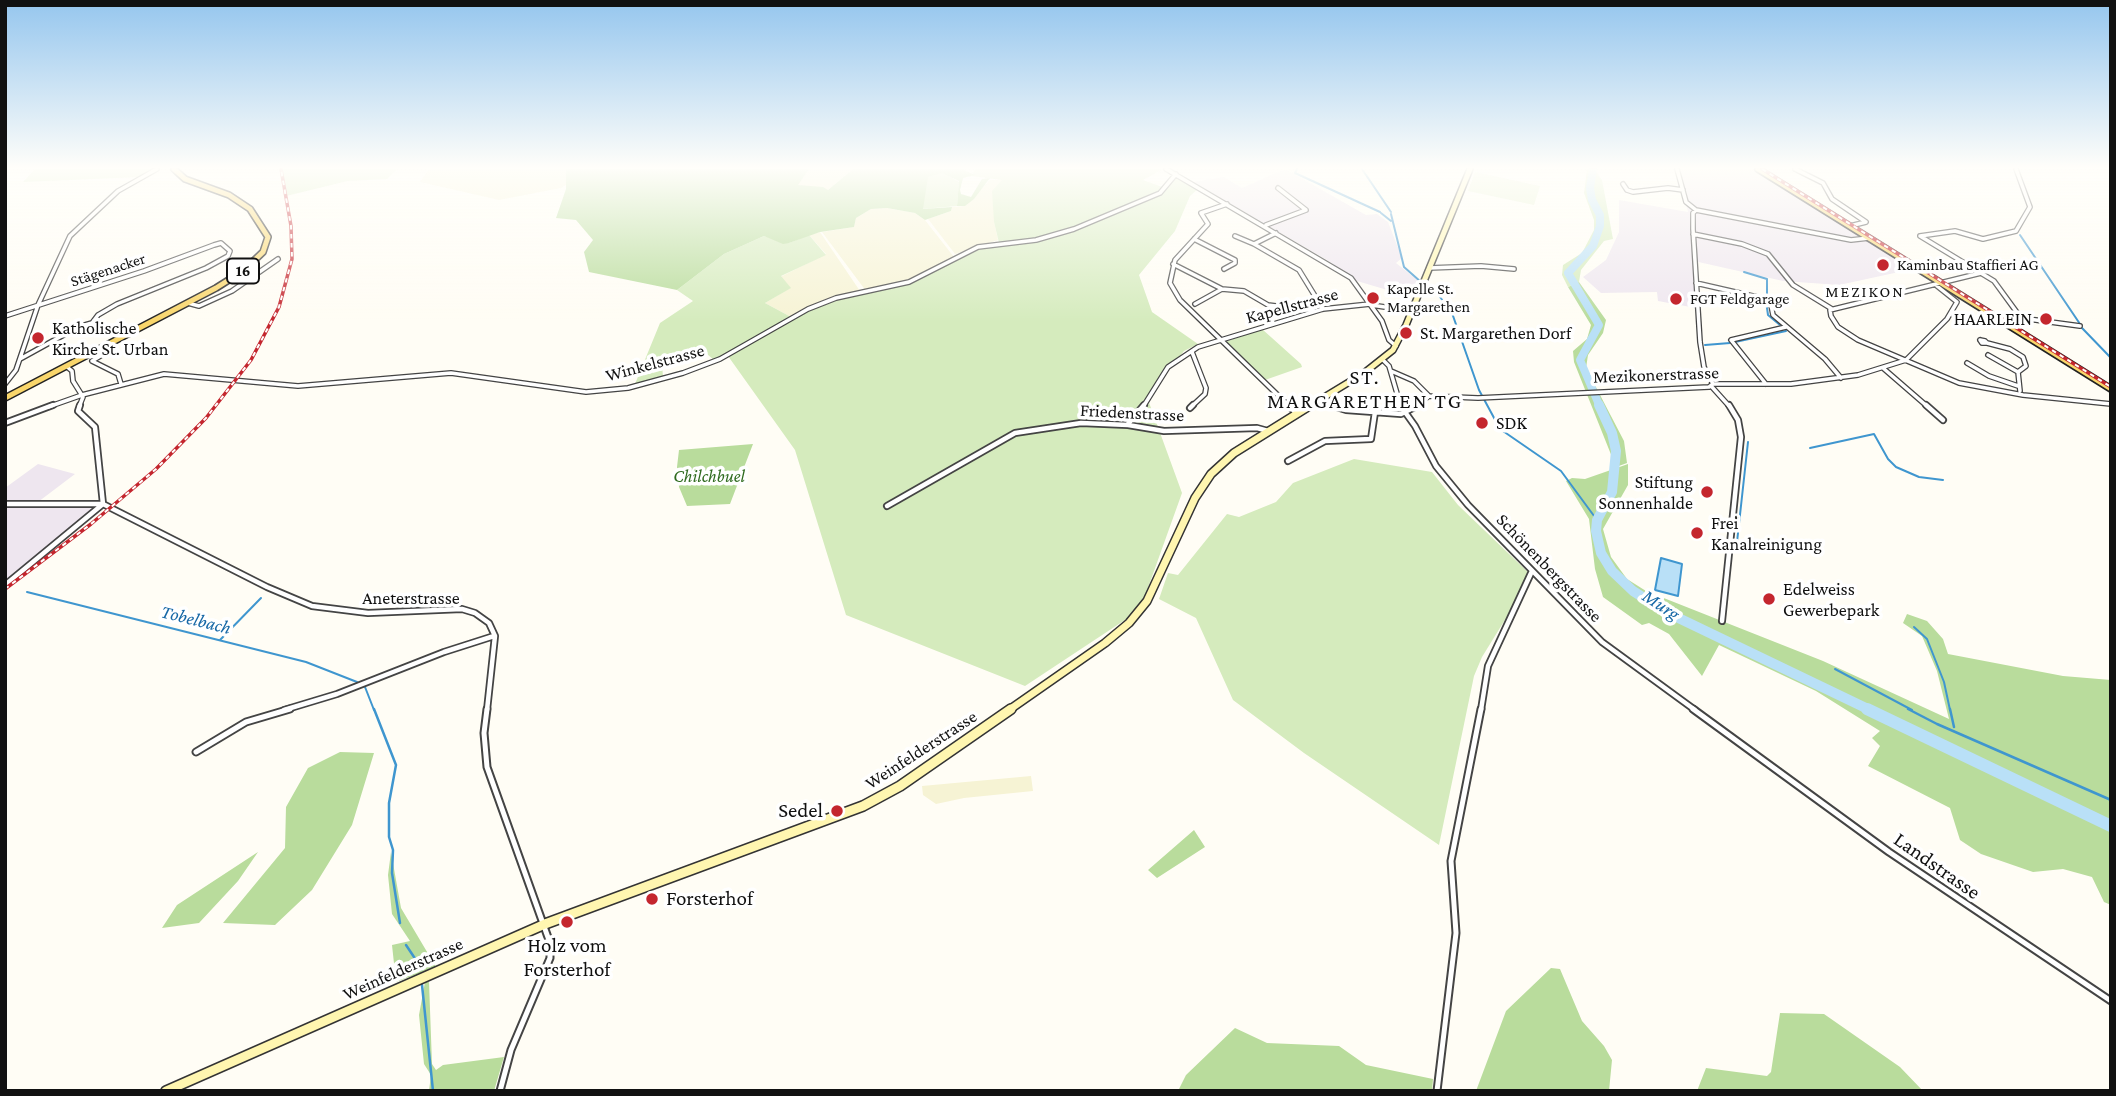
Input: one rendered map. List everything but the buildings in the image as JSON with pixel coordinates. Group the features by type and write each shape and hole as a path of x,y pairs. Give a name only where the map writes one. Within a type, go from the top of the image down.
{"main road":[{"name":"16","path":"5,398 188,303 243,271 263,252 268,240 259,220"},
{"name":"Weinfelderstrasse","path":"166,1091 545,925 855,809 900,786 1105,643 1129,623 1156,586 1197,492 1223,462 1383,360 1396,346 1449,220"},
{"path":"1841,220 1940,285 2111,389"}],"street":[{"path":"5,384 13,375 20,359 38,305 67,241 84,220"},
{"name":"Winkelstrasse","path":"5,423 82,395 164,374 298,386 451,373 586,392 613,391 683,373 720,359 808,309 836,298 909,282 978,247 1036,240 1093,220"},
{"path":"1206,220 1208,223 1173,264 1170,278 1174,293 1297,414"},
{"path":"1255,220 1347,275 1371,304 1384,324 1388,340 1396,346"},
{"path":"1265,226 1280,220"},
{"path":"1693,220 1701,355 1712,385 1738,419 1741,437 1722,621"},
{"path":"1748,220 1851,240 1869,238"},
{"path":"1850,226 1866,222 1863,220"},
{"path":"2022,220 2015,231 1983,239 1955,231 1920,236 1997,284 2024,320 2080,326"},
{"path":"1254,244 1276,233"},
{"path":"1693,234 1742,244 1768,254 1797,289 1832,310 1981,273"},
{"path":"1235,236 1299,270 1323,309"},
{"path":"1194,239 1235,260 1235,263 1224,269"},
{"name":"Stägenacker","path":"20,359 78,327 92,323 98,315 117,304 206,268 228,256 230,251 220,243 216,244 144,271 38,305"},
{"path":"188,303 203,305 243,285 278,259"},
{"path":"1173,264 1222,289 1244,290 1271,306 1316,311"},
{"path":"1429,268 1481,266 1514,269"},
{"path":"1696,282 1769,299 1772,302 1772,314 1825,359 1842,379"},
{"name":"Mezikonerstrasse","path":"1429,396 1483,397 1842,379 1904,361 1947,319 1957,304 1940,285"},
{"path":"1195,304 1222,289"},
{"name":"Kapellstrasse","path":"1128,425 1142,409 1168,367 1181,356 1221,339 1323,309 1371,304 1412,311"},
{"path":"5,316 38,305"},
{"path":"1832,310 1834,323 1842,330 1904,361 1970,386 2018,390"},
{"path":"92,323 125,336"},
{"path":"1766,384 1731,340 1787,327"},
{"path":"1987,343 2005,347 2023,357 2026,366 2018,372"},
{"path":"107,352 92,361 118,374 121,384"},
{"path":"1190,408 1205,394 1206,388 1192,352"},
{"path":"1988,355 2018,372"},
{"name":"Schönenbergstrasse","path":"1383,360 1391,371 1398,403 1415,426 1429,456 1468,505 1602,642 1750,749"},
{"path":"1967,363 2027,394 2111,404"},
{"path":"66,366 72,371 73,381 82,395 78,411 95,427 103,504"},
{"path":"1883,367 1943,421"},
{"path":"1318,402 1336,408 1405,412 1422,404 1429,396 1414,381 1391,371"},
{"path":"2018,372 2018,390"},
{"path":"1288,461 1325,441 1371,439 1375,412"},
{"name":"Friedenstrasse","path":"887,506 1015,433 1081,422 1164,431 1257,428 1268,431"},
{"path":"5,503 103,504"},
{"path":"5,585 103,504"},
{"name":"Aneterstrasse","path":"103,504 267,587 312,606 368,613 462,610 475,613 489,623 495,636"},
{"path":"1437,1091 1456,933 1451,861 1455,834 1464,810 1488,666 1532,571"},
{"path":"196,752 246,722 337,694 432,656 495,636 484,733 487,767 550,943 550,958 511,1050 500,1091"},
{"name":"Landstrasse","path":"1750,749 1889,852 2111,1001"}],"shaded area":[{"path":"856,220 925,220 954,257 911,281 866,291 822,232 854,227"},
{"path":"929,220 994,220 998,240 955,254"},
{"path":"1259,220 1385,220 1402,258 1396,263 1420,282 1411,297 1357,281"},
{"path":"1619,220 1836,220 1913,269 1839,285 1783,281 1694,261 1696,308 1658,301 1657,292 1601,293 1583,277 1606,260 1619,232"},
{"path":"820,232 860,291 826,299 791,317 765,303 790,288 780,277 826,254 809,235"},
{"path":"38,464 75,474 38,502 5,502 5,488"},
{"path":"5,504 96,504 101,509 5,585"},
{"path":"1031,776 1033,791 964,798 936,804 923,795 922,786"}],"green space":[{"path":"576,220 856,220 854,227 820,232 789,243 783,244 764,236 724,254 677,290 589,272 584,252 593,240"},
{"path":"1180,220 1175,231 1139,275 1152,312 1198,344 1184,351 1147,397 1182,493 1140,610 1025,686 846,615 795,450 728,356 806,311 844,296 911,282 960,256 999,243 994,222"},
{"path":"1594,220 1609,220 1613,239 1604,241 1581,270 1579,282 1568,287 1562,275 1563,265 1582,253 1594,230"},
{"path":"809,235 826,255 781,276 791,288 765,303 791,317 715,361 699,347 686,349 675,359 662,364 663,377 635,384 660,323 693,301 677,290 724,254 764,236 789,243"},
{"path":"1579,282 1606,320 1603,333 1588,355 1586,368 1624,441 1627,463 1616,467 1574,362 1573,351 1587,339 1591,325 1568,287"},
{"path":"1262,329 1302,367 1265,380 1225,342"},
{"name":"Chilchbuel","path":"753,444 730,504 687,506 679,487 679,450"},
{"path":"1354,459 1432,472 1458,505 1532,576 1482,657 1474,676 1439,845 1304,753 1233,700 1196,618 1159,599 1168,573 1178,575 1227,514 1239,517 1276,502 1293,483"},
{"path":"1628,464 1628,485 1603,529 1611,557 1627,579 1646,591 1823,661 1949,719 1937,671 1922,636 1903,623 1907,614 1927,621 1943,639 1948,654 2063,676 2111,680 2111,905 2104,902 2092,877 2063,869 2033,872 1981,854 1960,840 1950,808 1868,766 1880,746 1872,738 1880,731 1816,691 1719,645 1702,676 1669,634 1649,623 1642,625 1603,597 1595,569 1589,519 1566,481 1572,478 1585,479"},
{"path":"340,752 374,753 352,825 312,890 275,925 223,923 285,848 286,807 308,768"},
{"path":"1194,830 1205,847 1157,878 1148,870"},
{"path":"258,852 238,881 199,923 162,928 177,905"},
{"path":"391,852 401,908 436,967 396,982 392,945 410,941 392,914 388,875"},
{"path":"1551,968 1560,969 1582,1021 1604,1046 1612,1060 1609,1091 1476,1091 1506,1011"},
{"path":"425,982 429,982 432,1064 436,1070 443,1065 504,1057 494,1091 429,1091 431,1075 424,1064 419,1015"},
{"path":"1780,1013 1824,1014 1900,1067 1923,1091 1697,1091 1706,1068 1767,1076 1771,1072"},
{"path":"1235,1028 1267,1043 1339,1046 1366,1065 1433,1079 1432,1091 1178,1091 1186,1075"}],"water":[{"path":"1661,558 1682,564 1678,596 1655,590"}],"waterway":[{"path":"1393,220 1404,267 1421,282"},
{"name":"Murg","path":"1600,220 1593,246 1568,273 1599,325 1580,360 1600,407"},
{"path":"2020,235 2080,324"},
{"path":"1744,272 1767,279 1767,296"},
{"path":"1426,286 1437,293 1452,313 1479,390 1500,429 1561,471 1597,520"},
{"path":"1766,301 1768,315 1780,325"},
{"path":"2082,328 2111,358"},
{"path":"1735,342 1786,331"},
{"path":"1705,345 1730,343"},
{"name":"Murg","path":"1599,405 1612,433 1616,451 1612,492 1597,520 1596,531 1601,553 1612,571 1633,591 1666,612 1870,710"},
{"path":"1810,448 1874,434 1888,459 1896,467 1919,477 1943,480"},
{"path":"1737,542 1748,442"},
{"name":"Tobelbach","path":"27,592 306,662 357,682"},
{"path":"220,640 261,598"},
{"path":"1914,627 1927,639 1944,682 1950,710"},
{"path":"1835,669 1912,710"},
{"path":"365,687 374,710"},
{"path":"374,709 396,765 389,803 389,837 393,850 392,873 400,923"},
{"name":"Murg","path":"1867,709 2111,826"},
{"path":"1908,709 2111,800"},
{"path":"1950,709 1954,727"},
{"path":"406,945 422,969"},
{"path":"422,985 433,1091"}],"railway":[{"path":"5,589 91,524 156,469 206,418 251,360 279,307 292,259 290,220"},
{"path":"1844,220 2111,387"}],"place":[{"name":"Kaminbau Staffieri AG","path":"1883,265"},
{"name":"Kapelle St. Margarethen","path":"1373,298"},
{"name":"FGT Feldgarage","path":"1676,299"},
{"name":"HAARLEIN","path":"2046,319"},
{"name":"St. Margarethen Dorf","path":"1406,333"},
{"name":"Katholische Kirche St. Urban","path":"38,338"},
{"name":"SDK","path":"1482,423"},
{"name":"Stiftung Sonnenhalde","path":"1707,492"},
{"name":"Frei Kanalreinigung","path":"1697,533"},
{"name":"Edelweiss Gewerbepark","path":"1769,599"},
{"name":"Sedel","path":"837,811"},
{"name":"Forsterhof","path":"652,899"},
{"name":"Holz vom Forsterhof","path":"567,922"}],"district":[{"name":"MEZIKON","path":"1865,292"},
{"name":"ST. MARGARETHEN TG","path":"1365,390"}]}
